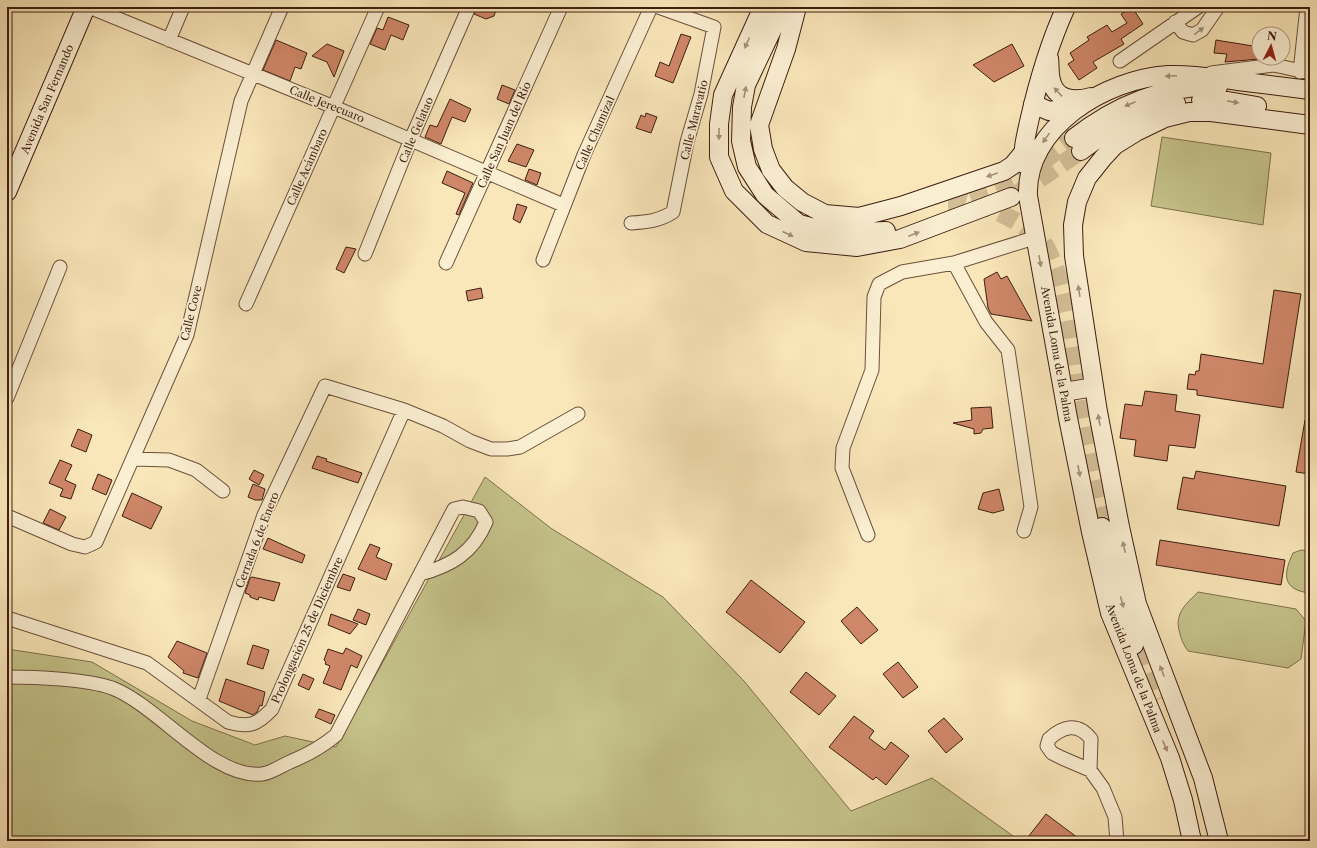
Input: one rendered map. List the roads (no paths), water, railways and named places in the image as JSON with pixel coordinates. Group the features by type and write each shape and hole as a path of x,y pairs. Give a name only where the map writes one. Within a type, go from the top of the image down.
{"main road":[{"name":"Avenida San Fernando","path":"7,192 87,7"},
{"path":"763,7 723,95 719,124 719,157 734,191 767,224 806,242 857,247 900,239 971,206 994,209"},
{"path":"783,7 746,85 742,107 741,142 747,167 765,195 799,224 834,233 888,230 971,206 1011,197"},
{"path":"791,7 770,61 752,121 752,145 759,167 769,184 785,201 808,216 830,224 854,225 881,222 948,201"},
{"path":"798,7 786,49 759,126 763,149 771,170 785,188 802,202 825,214 859,217 901,206 1004,171 1013,165 1023,153"},
{"path":"1027,181 1023,153 1033,104 1048,52 1066,7"},
{"path":"1048,52 1051,80 1054,90 1059,95 1067,99 1079,101 1107,93"},
{"name":"Avenida Loma de la Palma","path":"1192,841 1183,800 1170,758 1110,613 1090,532 1028,196 1027,181 1036,155 1045,139 1063,118 1078,107 1128,83 1167,75 1307,81"},
{"path":"1304,124 1287,116 1252,105 1209,100 1188,100 1162,106 1126,121 1101,135 1078,144 1092,124 1120,108 1160,93 1186,88 1209,87 1272,91 1307,81"},
{"path":"1033,104 1049,111 1078,107"},
{"path":"1219,841 1203,778 1137,604 1120,528 1094,387 1074,256 1073,225 1077,202 1087,178 1103,158 1115,146 1136,132 1164,118 1189,112 1211,112 1304,124"},
{"path":"1064,392 1094,387"},
{"path":"1093,496 1140,670 1144,697"},
{"path":"1162,698 1215,841"}],"street":[{"name":"Calle Jerecuaro","path":"87,7 411,139 563,205"},
{"path":"169,40 183,7"},
{"name":"Calle Cove","path":"7,516 72,544 85,547 96,542 187,335 241,101 282,7"},
{"name":"Calle Acámbaro","path":"246,304 378,7"},
{"name":"Calle Gelatao","path":"365,254 411,139 469,7"},
{"name":"Calle San Juan del Río","path":"446,264 561,7"},
{"name":"Calle Chamizal","path":"543,260 563,205 651,7"},
{"name":"Calle Maravatio","path":"631,223 650,222 664,218 673,212 687,142 702,94 714,27 658,7"},
{"path":"1120,61 1198,7"},
{"path":"1175,22 1183,32 1193,35 1202,30 1218,7"},
{"path":"1307,7 1307,81"},
{"path":"868,535 842,468 843,448 872,370 874,297 879,284 888,277 902,272 954,264 1036,237"},
{"path":"954,264 986,322 1008,350 1031,507 1024,531"},
{"path":"7,398 60,267"},
{"name":"Cerrada 6 de Enero","path":"199,699 264,515 325,386 404,410"},
{"path":"404,410 443,426 470,441 491,449 520,447 578,414"},
{"name":"Prolongación 25 de Diciembre","path":"7,618 147,663 199,699 228,722 239,725 251,725 262,720 272,709 404,410"},
{"path":"133,459 169,460 196,470 223,491"},
{"path":"7,677 31,677 93,684 112,688 133,699 211,757 239,773 263,774 323,746 336,735 420,574 454,509 463,507 479,511 486,522 480,538 460,557 441,569 420,574"},
{"path":"1090,770 1103,788 1115,816 1117,841"}],"tunnel":[{"path":"971,199 1014,183 1074,138"},
{"path":"1017,194 1081,151"},
{"path":"948,201 964,200 999,212 1033,233 1047,249 1065,299 1087,426 1110,542"},
{"path":"1144,646 1162,698"}]}
